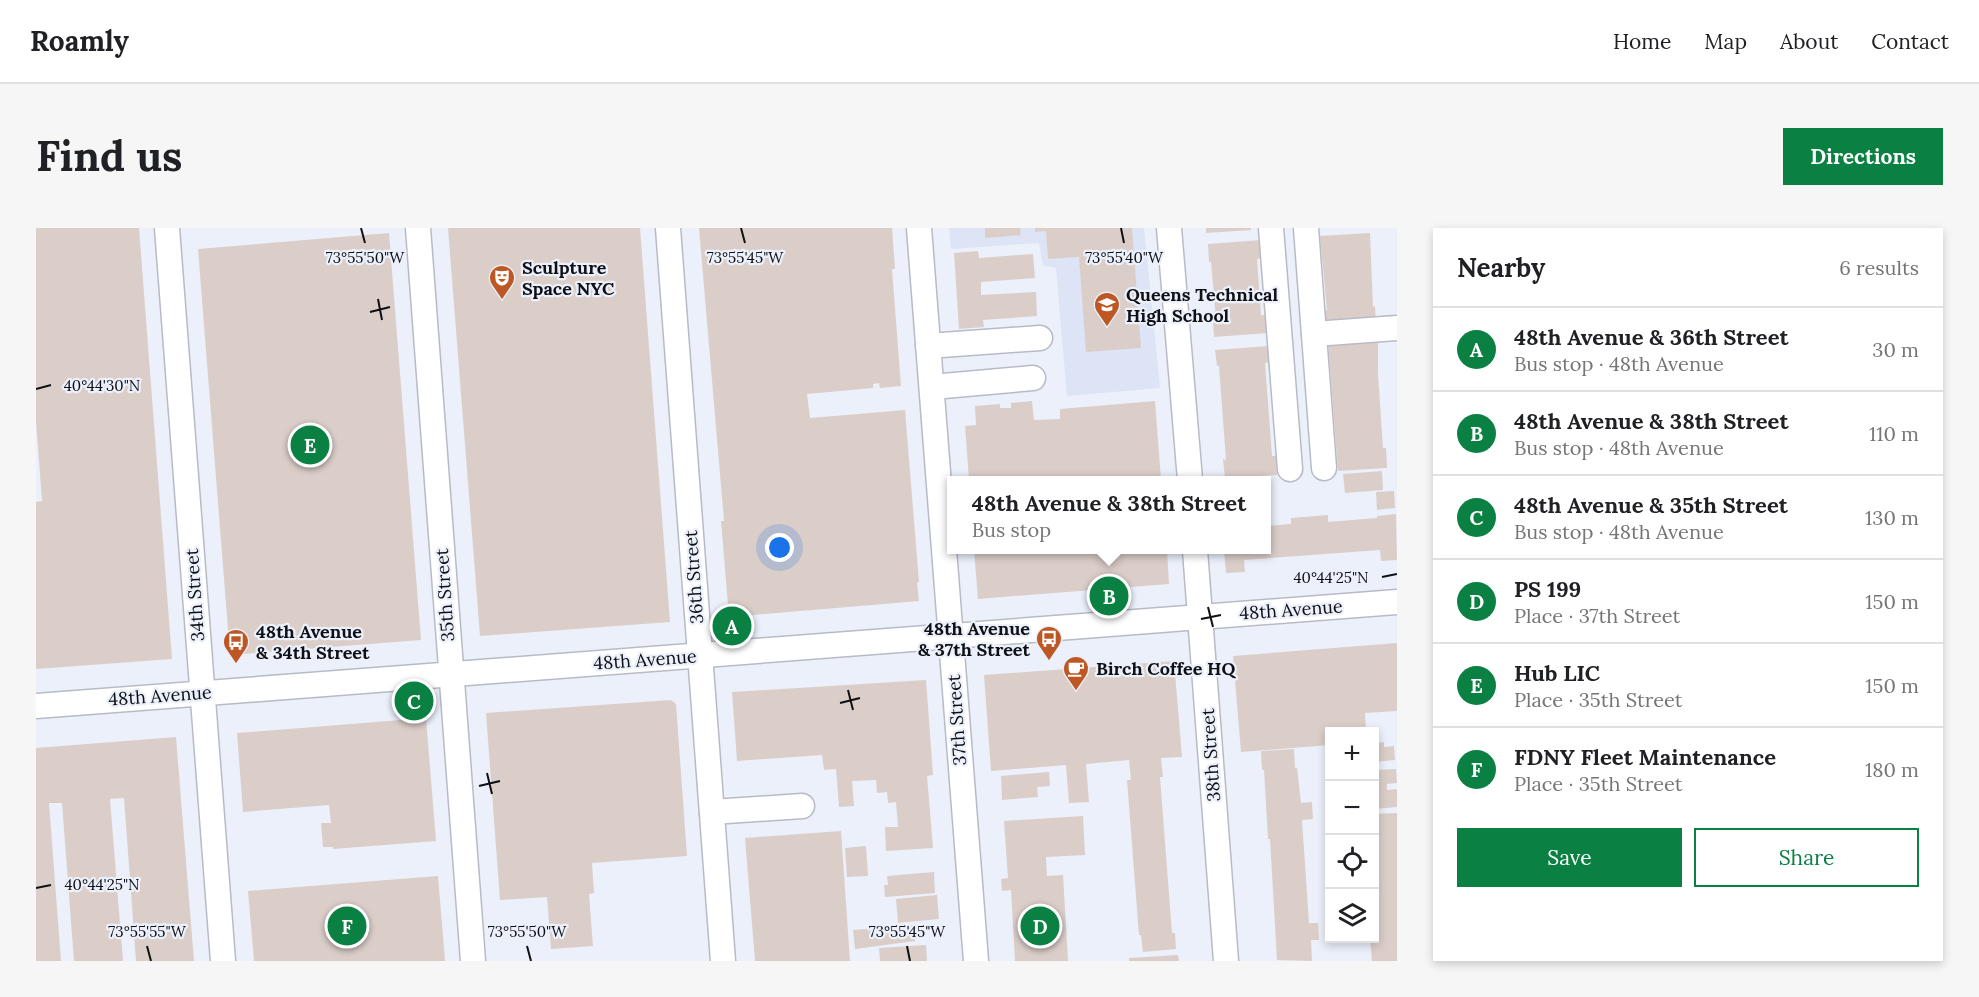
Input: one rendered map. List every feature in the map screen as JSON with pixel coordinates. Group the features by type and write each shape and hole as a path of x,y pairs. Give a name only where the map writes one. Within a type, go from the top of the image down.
{"street":[{"name":"34th Street","path":"167,228 223,961"},
{"name":"35th Street","path":"418,228 473,961"},
{"name":"36th Street","path":"668,228 723,961"},
{"name":"37th Street","path":"919,228 976,961"},
{"path":"1169,228 1190,476"},
{"path":"1271,228 1290,469"},
{"path":"1306,228 1324,468"},
{"path":"1314,334 1397,328"},
{"path":"928,346 1040,338"},
{"path":"932,387 1033,378"},
{"name":"38th Street","path":"1195,554 1226,961"},
{"name":"48th Avenue","path":"36,706 1397,602"},
{"path":"712,812 802,807"}],"shaded area":[{"name":"Queens Technical High School","path":"949,228 1144,228 1160,388 1067,396 1056,268 1043,265 1039,243 951,249"}],"building":[{"path":"36,228 139,228 172,659 36,669 36,502 42,501 36,422"},
{"path":"448,228 640,228 670,622 480,636"},
{"path":"699,228 892,228 895,269 892,269 901,386 880,388 879,383 873,384 873,388 807,394 810,418 905,410 919,601 729,617 721,521 724,521"},
{"path":"985,228 1020,228 1021,235 985,238"},
{"path":"1035,228 1132,228 1141,348 1086,352 1079,257 1048,259 1046,231 1035,232"},
{"path":"1206,228 1251,228 1251,230 1206,233"},
{"path":"389,233 421,640 230,655 198,249"},
{"path":"1370,233 1373,307 1375,306 1376,325 1326,329 1324,310 1327,310 1320,236"},
{"path":"1261,240 1262,258 1257,259 1261,315 1266,315 1268,333 1214,337 1213,319 1216,319 1208,244"},
{"path":"978,251 979,258 1033,254 1035,278 981,282 981,295 1036,292 1037,316 983,320 984,327 959,329 954,253"},
{"path":"1378,338 1383,448 1386,448 1387,468 1338,471 1328,341"},
{"path":"1269,346 1270,362 1265,363 1272,456 1276,456 1277,475 1225,476 1223,459 1226,460 1219,366 1217,366 1215,350"},
{"path":"1032,401 1034,420 1060,419 1060,409 1155,401 1161,476 969,476 965,426 976,425 975,406 1000,404 1000,408 1011,408 1011,403"},
{"path":"1382,471 1383,490 1345,493 1343,474"},
{"path":"1394,491 1395,508 1377,510 1376,492"},
{"path":"1396,514 1397,560 1381,561 1380,550 1244,560 1245,572 1226,573 1224,554 1271,554 1271,526 1291,524 1291,518 1328,515 1328,522 1377,518 1377,516"},
{"path":"974,554 1167,554 1169,584 978,599"},
{"path":"1397,643 1397,711 1365,713 1366,727 1325,727 1325,745 1241,752 1233,656"},
{"path":"1174,661 1182,757 1161,758 1163,777 1160,777 1172,933 1175,933 1176,949 1143,952 1141,935 1139,935 1127,780 1131,780 1129,760 1086,764 1089,802 1069,803 1066,765 991,771 984,675"},
{"path":"926,680 933,775 927,776 933,848 886,851 885,827 898,827 896,802 888,803 887,792 877,793 876,780 852,781 854,806 839,807 836,769 824,770 822,755 737,761 732,692"},
{"path":"671,700 676,704 687,856 592,863 594,893 589,894 593,946 551,949 547,897 500,900 486,713"},
{"path":"426,718 436,841 333,849 333,847 323,847 321,823 331,823 329,805 243,812 237,733"},
{"path":"176,737 194,961 136,961 124,798 110,799 123,961 74,961 62,803 49,803 61,961 36,961 36,748"},
{"path":"1379,742 1384,742 1384,747 1394,746 1395,760 1379,762"},
{"path":"1294,749 1301,803 1312,802 1313,819 1302,820 1309,923 1318,923 1319,940 1311,940 1312,961 1277,960 1270,839 1268,839 1261,751"},
{"path":"1396,769 1397,783 1387,784 1387,790 1397,789 1397,807 1379,809 1379,770"},
{"path":"1049,772 1050,786 1037,787 1038,797 1002,800 1001,776"},
{"path":"1397,813 1397,961 1372,961 1370,943 1379,943 1379,814"},
{"path":"1083,816 1085,855 1046,857 1047,876 1063,875 1068,961 1015,961 1011,890 1002,891 1001,879 1008,878 1004,821"},
{"path":"841,831 850,961 755,961 745,838"},
{"path":"866,846 868,876 847,877 845,848"},
{"path":"934,872 935,893 885,897 884,885 888,885 887,876"},
{"path":"438,876 445,961 254,961 248,891"},
{"path":"937,895 939,919 898,923 896,899"},
{"path":"914,925 915,941 855,949 853,930"},
{"path":"926,945 927,961 880,961 879,948"},
{"path":"1178,955 1179,961 1129,961 1129,958"}],"place":[{"name":"Sculpture Space NYC","path":"502,301"},
{"name":"Queens Technical High School","path":"1107,328"},
{"name":"Hub LIC","path":"310,445"},
{"name":"48th Avenue & 38th Street","path":"1109,596"},
{"name":"48th Avenue & 36th Street","path":"732,626"},
{"name":"48th Avenue & 37th Street","path":"1049,662"},
{"name":"48th Avenue & 34th Street","path":"236,665"},
{"name":"Birch Coffee HQ","path":"1076,692"},
{"name":"48th Avenue & 35th Street","path":"414,701"},
{"name":"FDNY Fleet Maintenance","path":"347,926"},
{"name":"PS 199","path":"1040,926"}]}
